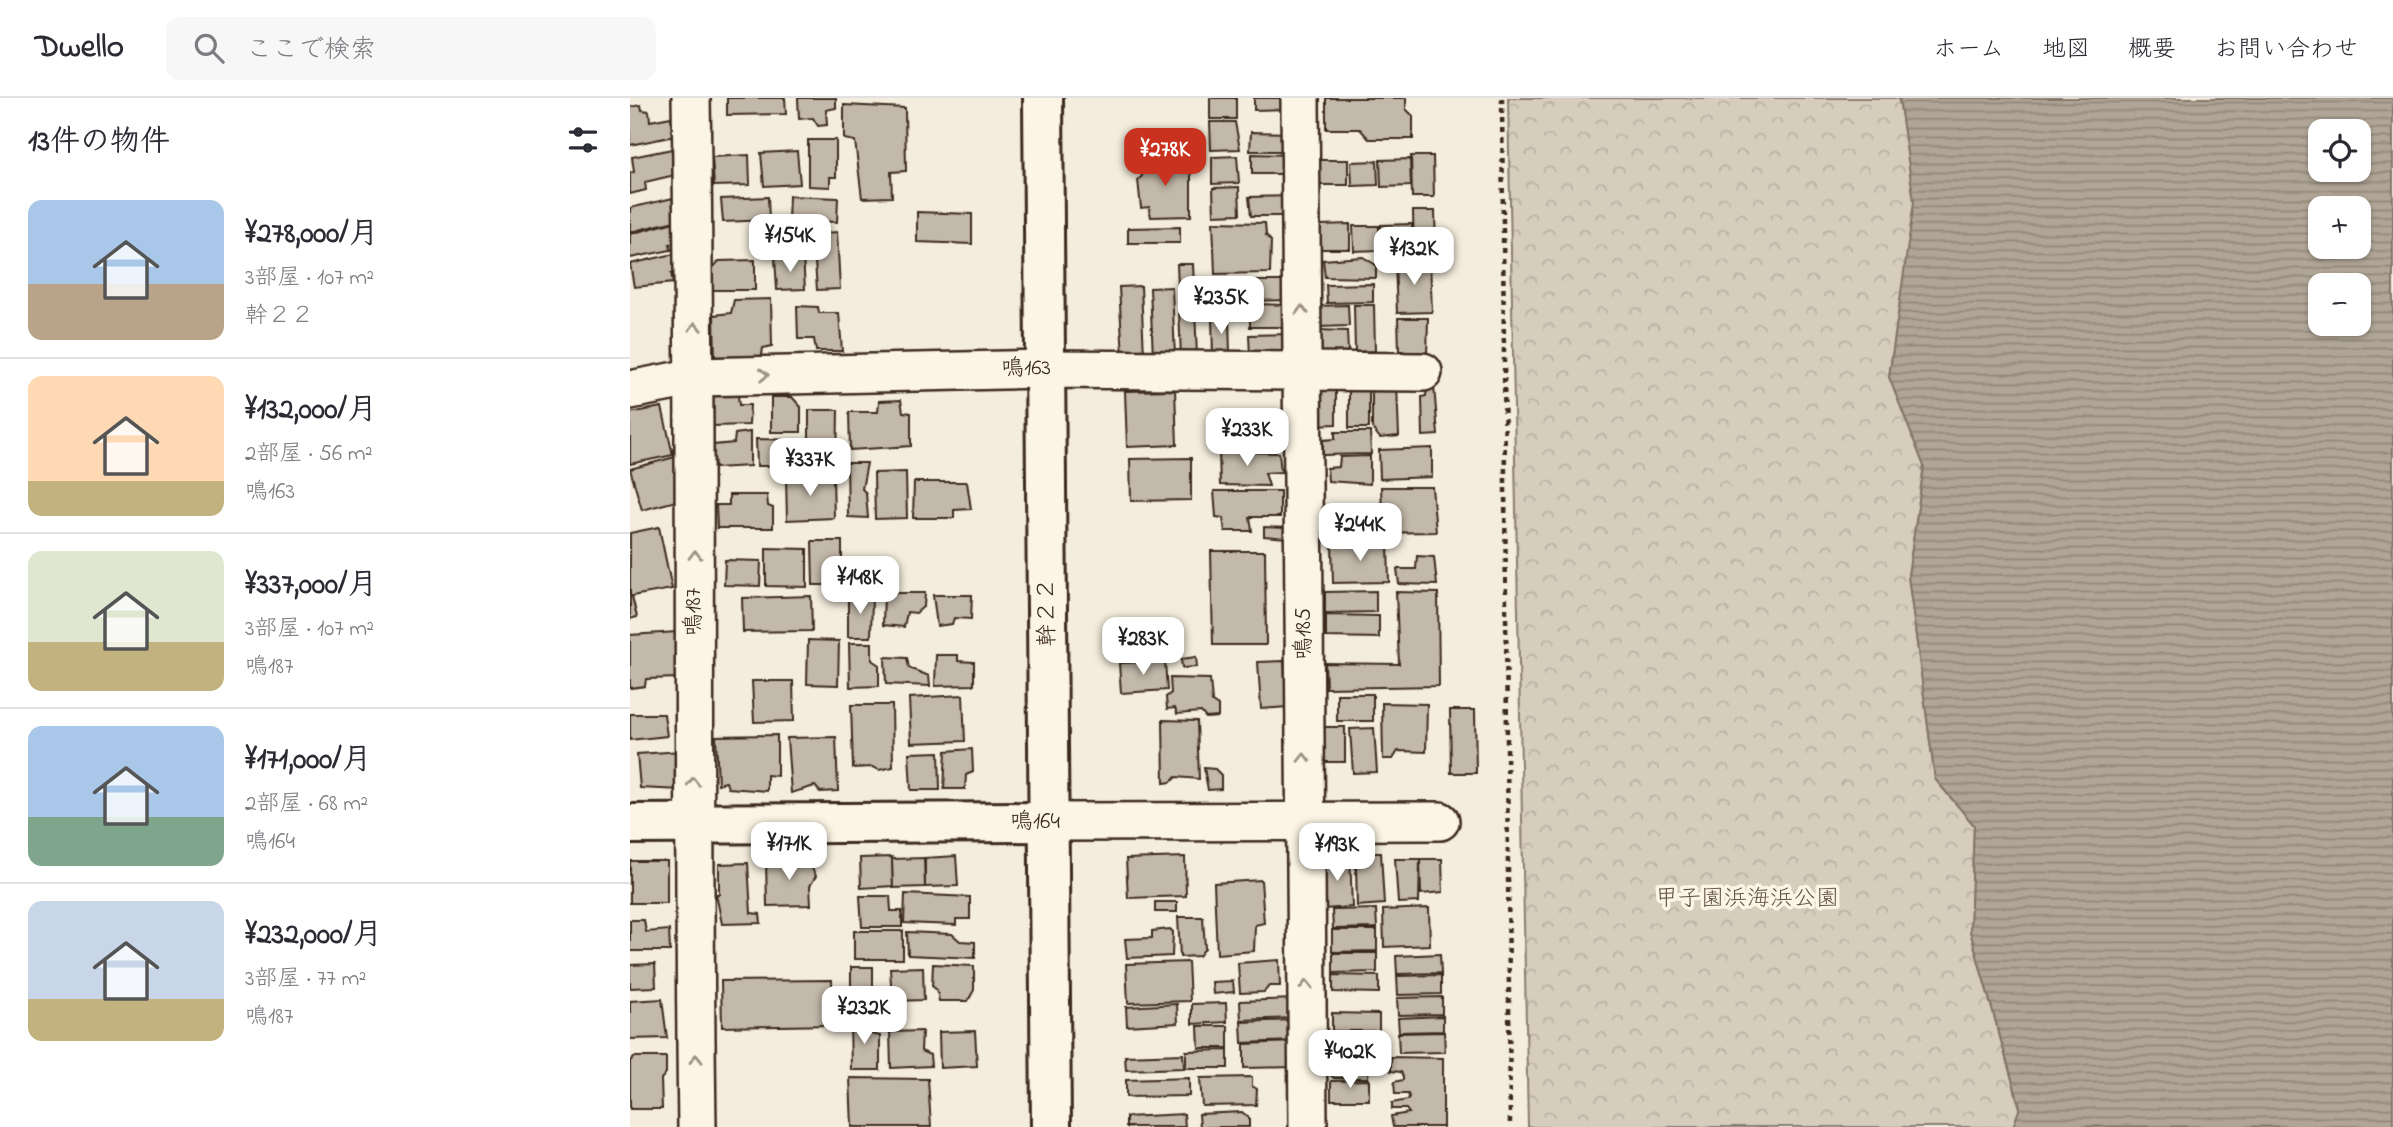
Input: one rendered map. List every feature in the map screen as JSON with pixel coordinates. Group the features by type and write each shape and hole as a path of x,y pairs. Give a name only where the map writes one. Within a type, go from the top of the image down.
{"street":[{"name":"鳴187","path":"691,98 696,377 693,823 697,1127"},
{"name":"幹２２","path":"1043,98 1051,1127"},
{"name":"鳴185","path":"1300,98 1308,1127"},
{"name":"鳴163","path":"630,390 696,377 1045,369 1423,372"},
{"name":"鳴164","path":"630,824 1305,819 1440,821"}],"path":[{"path":"1502,98 1510,1127"}],"green space":[{"name":"甲子園浜海浜公園","path":"1508,98 1899,98 1915,202 1889,377 1924,466 1908,576 1935,779 1974,825 1970,931 2020,1108 2013,1127 1528,1127"}],"shaded area":[{"path":"1899,98 2393,98 2393,1127 2013,1127 2020,1107 1970,931 1974,825 1935,779 1908,576 1924,466 1889,377 1914,202"}],"building":[{"path":"727,98 785,98 786,114 727,115"},
{"path":"798,98 836,98 836,108 826,110 827,125 818,126 813,118 799,119"},
{"path":"1210,98 1236,98 1236,119 1210,119"},
{"path":"1254,98 1288,98 1288,109 1254,110"},
{"path":"1326,98 1406,98 1406,109 1413,116 1413,139 1369,139 1360,129 1326,129"},
{"path":"641,105 642,110 649,111 650,121 671,117 675,136 630,145 630,107"},
{"path":"844,105 905,108 906,171 891,172 892,197 862,198 855,141 844,139"},
{"path":"1210,122 1235,122 1240,149 1211,150"},
{"path":"1251,132 1288,133 1288,151 1250,151"},
{"path":"808,140 836,140 836,177 830,177 830,187 808,186"},
{"path":"672,149 675,175 645,182 646,190 630,194 630,173 634,172 632,157"},
{"path":"797,151 800,184 764,186 761,153"},
{"path":"1252,154 1288,155 1288,174 1252,174"},
{"path":"749,155 750,185 714,186 712,157"},
{"path":"1237,156 1239,183 1212,184 1212,157"},
{"path":"1411,156 1433,156 1434,197 1412,197"},
{"path":"1143,158 1177,158 1178,167 1191,168 1191,216 1151,217 1149,207 1141,208 1138,180 1142,176"},
{"path":"1410,159 1411,186 1381,187 1380,160"},
{"path":"1318,160 1348,160 1348,185 1318,185"},
{"path":"1377,161 1378,185 1352,186 1351,162"},
{"path":"1239,187 1240,214 1214,215 1213,188"},
{"path":"789,196 838,198 837,222 788,220"},
{"path":"1290,196 1285,216 1251,216 1249,197"},
{"path":"768,197 769,220 723,222 721,199"},
{"path":"673,198 679,220 630,232 630,208"},
{"path":"1413,211 1435,211 1436,252 1414,252"},
{"path":"917,212 972,214 972,244 917,242"},
{"path":"674,222 680,243 670,244 671,250 630,258 630,234"},
{"path":"1213,222 1265,223 1266,235 1271,241 1270,273 1215,274"},
{"path":"1350,224 1350,249 1320,249 1320,225"},
{"path":"1412,224 1412,251 1382,251 1381,225"},
{"path":"1353,226 1379,226 1379,250 1354,251"},
{"path":"1180,227 1180,243 1128,243 1128,228"},
{"path":"837,232 840,289 817,290 813,234"},
{"path":"678,253 678,273 671,273 673,283 634,287 630,264"},
{"path":"803,257 805,289 777,290 775,258"},
{"path":"1363,257 1376,265 1376,278 1325,277 1323,260"},
{"path":"755,260 755,290 711,290 710,271 719,261"},
{"path":"1430,261 1432,312 1397,313 1395,263"},
{"path":"1177,264 1193,264 1197,356 1181,357"},
{"path":"1255,281 1288,281 1288,300 1247,301 1246,287 1253,286"},
{"path":"1373,284 1373,302 1327,303 1326,285"},
{"path":"1141,286 1144,356 1123,357 1119,287"},
{"path":"1172,287 1175,356 1153,357 1150,288"},
{"path":"771,299 772,346 763,348 761,361 715,360 714,315 731,313 734,300"},
{"path":"1256,304 1287,305 1288,327 1250,327 1250,311"},
{"path":"1348,305 1349,326 1318,327 1317,306"},
{"path":"1354,305 1374,305 1375,351 1355,352"},
{"path":"797,306 818,307 819,313 839,313 842,351 816,351 814,339 798,339"},
{"path":"1212,318 1229,318 1230,355 1213,355"},
{"path":"1398,318 1428,318 1427,356 1409,356 1399,351"},
{"path":"1317,330 1347,331 1348,352 1317,352"},
{"path":"1289,334 1290,355 1250,356 1249,335"},
{"path":"1372,383 1397,385 1399,436 1380,438 1372,428"},
{"path":"1369,384 1369,428 1349,428 1349,385"},
{"path":"1320,385 1336,385 1336,424 1316,425 1316,399 1321,400"},
{"path":"1427,386 1434,386 1438,435 1423,436 1422,397 1426,396"},
{"path":"1175,390 1177,445 1127,447 1125,391"},
{"path":"711,395 738,395 739,405 750,405 749,425 712,426"},
{"path":"771,397 792,397 801,407 801,432 771,432"},
{"path":"901,400 903,412 911,413 911,446 850,450 849,412 878,412 879,401"},
{"path":"662,407 673,455 630,464 630,413"},
{"path":"809,410 838,410 837,468 809,467"},
{"path":"750,432 750,466 715,468 713,445 734,443 735,434"},
{"path":"1335,432 1370,432 1371,454 1323,455 1323,440 1335,439"},
{"path":"756,439 798,440 800,453 789,452 786,456 789,466 757,466"},
{"path":"1432,448 1432,477 1380,479 1379,450"},
{"path":"1219,451 1279,453 1281,472 1265,473 1269,486 1220,485"},
{"path":"1370,456 1370,484 1328,481 1327,468 1339,467 1340,457"},
{"path":"675,457 682,483 680,500 642,510 630,469"},
{"path":"1191,458 1191,500 1131,501 1130,459"},
{"path":"847,463 867,463 862,489 866,493 868,518 848,517"},
{"path":"906,472 907,518 875,519 874,473"},
{"path":"833,476 834,518 787,520 786,477"},
{"path":"914,482 967,482 971,509 954,510 954,518 913,518"},
{"path":"1381,487 1432,487 1436,532 1371,533 1370,513 1382,512"},
{"path":"1214,491 1280,491 1280,517 1250,517 1252,531 1225,531 1223,518 1216,517"},
{"path":"729,495 767,495 768,506 773,508 773,528 717,528 716,505 729,505"},
{"path":"659,527 672,589 632,596 637,617 630,619 630,533"},
{"path":"1264,527 1287,528 1286,538 1264,536"},
{"path":"812,541 842,541 842,585 813,585"},
{"path":"1332,543 1388,543 1389,582 1333,583"},
{"path":"766,548 807,549 807,587 766,586"},
{"path":"1211,551 1265,551 1266,645 1213,645"},
{"path":"1417,556 1434,557 1437,585 1399,584 1397,569 1416,569"},
{"path":"725,560 761,561 760,586 724,585"},
{"path":"1376,591 1376,612 1325,613 1325,592"},
{"path":"1396,592 1438,593 1439,686 1326,688 1325,663 1399,664"},
{"path":"884,593 925,593 924,606 916,613 907,612 904,627 883,625"},
{"path":"933,595 972,595 971,619 954,618 952,624 937,626"},
{"path":"811,596 812,631 743,632 742,598"},
{"path":"848,596 872,596 871,637 848,637"},
{"path":"1326,615 1379,616 1379,638 1326,637"},
{"path":"677,632 680,678 646,679 645,686 630,688 630,635"},
{"path":"808,640 839,641 838,685 807,684"},
{"path":"849,643 872,643 872,660 879,665 879,686 850,687"},
{"path":"936,655 958,655 958,661 974,662 974,685 935,686"},
{"path":"885,657 907,658 909,668 929,676 930,686 886,684"},
{"path":"1196,657 1197,667 1182,668 1181,659"},
{"path":"1165,661 1167,690 1121,693 1119,663"},
{"path":"1284,661 1287,707 1261,709 1258,662"},
{"path":"1170,678 1210,679 1212,702 1218,706 1218,717 1206,718 1201,712 1177,714 1175,708 1167,709 1166,697 1171,693"},
{"path":"752,681 793,681 794,721 754,722"},
{"path":"1337,694 1373,694 1373,721 1337,721"},
{"path":"963,695 965,741 911,743 909,698"},
{"path":"1382,703 1427,704 1426,752 1398,751 1393,759 1383,759"},
{"path":"851,705 892,705 893,767 879,770 873,767 853,768"},
{"path":"1450,710 1475,710 1476,773 1451,773"},
{"path":"630,714 664,714 667,736 630,740"},
{"path":"1163,720 1197,721 1199,779 1176,777 1171,782 1164,783"},
{"path":"1323,727 1345,727 1345,762 1323,762"},
{"path":"1374,728 1377,772 1353,773 1350,729"},
{"path":"777,735 777,776 767,775 767,791 728,788 726,782 718,784 716,736"},
{"path":"836,737 838,791 820,792 815,786 791,793 787,738"},
{"path":"972,749 973,772 966,775 965,789 944,789 946,751"},
{"path":"682,751 681,790 640,788 637,754"},
{"path":"939,752 940,790 911,790 909,753"},
{"path":"1204,768 1215,769 1221,775 1221,789 1208,790"},
{"path":"1363,853 1381,853 1384,904 1357,906 1356,866 1364,865"},
{"path":"1334,854 1350,854 1352,907 1324,909 1321,866 1334,865"},
{"path":"956,856 958,886 925,887 925,858"},
{"path":"892,857 893,886 861,888 860,858"},
{"path":"1185,857 1186,896 1128,898 1126,859"},
{"path":"924,858 925,887 893,888 892,859"},
{"path":"766,859 807,859 816,876 810,886 811,905 767,906"},
{"path":"1395,859 1420,859 1419,902 1398,903"},
{"path":"1420,859 1442,859 1443,892 1421,894"},
{"path":"630,861 667,861 667,903 630,903"},
{"path":"748,863 751,913 760,914 761,923 722,924 716,894 719,894 719,864"},
{"path":"1261,880 1264,923 1255,925 1254,951 1217,954 1214,883"},
{"path":"905,894 970,897 970,919 956,919 956,925 904,923"},
{"path":"860,896 890,896 891,911 902,911 902,927 862,927"},
{"path":"1155,902 1177,902 1177,912 1155,912"},
{"path":"1429,908 1430,945 1384,947 1383,910"},
{"path":"1376,909 1377,928 1333,929 1332,910"},
{"path":"1178,917 1203,917 1205,948 1199,956 1180,957"},
{"path":"630,920 644,920 646,932 669,930 670,951 630,951"},
{"path":"1170,929 1173,932 1172,956 1127,958 1125,939 1152,938 1152,931"},
{"path":"1332,930 1377,930 1377,951 1332,952"},
{"path":"854,931 903,931 903,959 854,959"},
{"path":"907,932 952,934 960,941 975,942 975,958 908,955"},
{"path":"1333,953 1377,953 1377,972 1333,973"},
{"path":"1440,954 1441,973 1397,974 1396,956"},
{"path":"1279,960 1280,986 1269,986 1264,992 1240,993 1238,963"},
{"path":"1188,962 1190,1001 1128,1003 1126,964"},
{"path":"655,964 656,987 630,988 630,965"},
{"path":"933,964 974,966 974,990 968,1001 939,1001 937,990 932,986"},
{"path":"851,967 873,967 873,1003 851,1003"},
{"path":"923,967 924,1000 892,1001 890,968"},
{"path":"1333,975 1379,976 1379,993 1333,992"},
{"path":"1441,975 1441,994 1398,995 1397,976"},
{"path":"832,980 833,1025 722,1027 721,981"},
{"path":"1233,981 1234,992 1213,994 1212,982"},
{"path":"1442,997 1442,1014 1398,1015 1397,998"},
{"path":"662,999 667,1038 630,1039 630,1001"},
{"path":"1294,999 1295,1018 1241,1020 1240,1001"},
{"path":"1226,1003 1227,1022 1192,1024 1192,1004"},
{"path":"1177,1004 1178,1023 1127,1026 1126,1007"},
{"path":"1332,1013 1379,1014 1379,1031 1332,1031"},
{"path":"1443,1016 1443,1031 1399,1032 1398,1018"},
{"path":"850,1019 871,1019 871,1034 880,1036 880,1070 851,1070"},
{"path":"1294,1020 1295,1041 1242,1043 1241,1022"},
{"path":"1198,1026 1228,1026 1228,1048 1199,1048"},
{"path":"922,1031 921,1051 930,1055 931,1066 891,1068 890,1032"},
{"path":"975,1031 977,1066 940,1068 939,1032"},
{"path":"1444,1032 1445,1052 1399,1053 1398,1033"},
{"path":"1331,1034 1379,1034 1379,1054 1331,1054"},
{"path":"1296,1042 1296,1067 1244,1068 1244,1044"},
{"path":"1228,1050 1228,1068 1186,1068 1186,1051"},
{"path":"1183,1054 1184,1068 1126,1070 1125,1056"},
{"path":"634,1057 666,1057 666,1073 661,1079 662,1109 630,1109 630,1061"},
{"path":"1391,1057 1443,1058 1443,1127 1393,1127 1391,1116 1409,1113 1406,1109 1392,1109 1392,1103 1408,1100 1409,1097 1408,1094 1395,1094 1394,1082 1403,1080 1403,1077 1401,1072 1391,1071"},
{"path":"1324,1058 1369,1060 1368,1078 1334,1078 1325,1070"},
{"path":"1252,1077 1252,1086 1257,1089 1256,1105 1202,1106 1200,1078"},
{"path":"850,1078 928,1079 931,1127 852,1127"},
{"path":"1189,1078 1189,1096 1126,1097 1126,1080"},
{"path":"1369,1080 1369,1100 1331,1100 1331,1081"},
{"path":"1242,1112 1249,1118 1249,1127 1200,1127 1199,1114"},
{"path":"1184,1114 1185,1127 1126,1127 1126,1117"}]}
